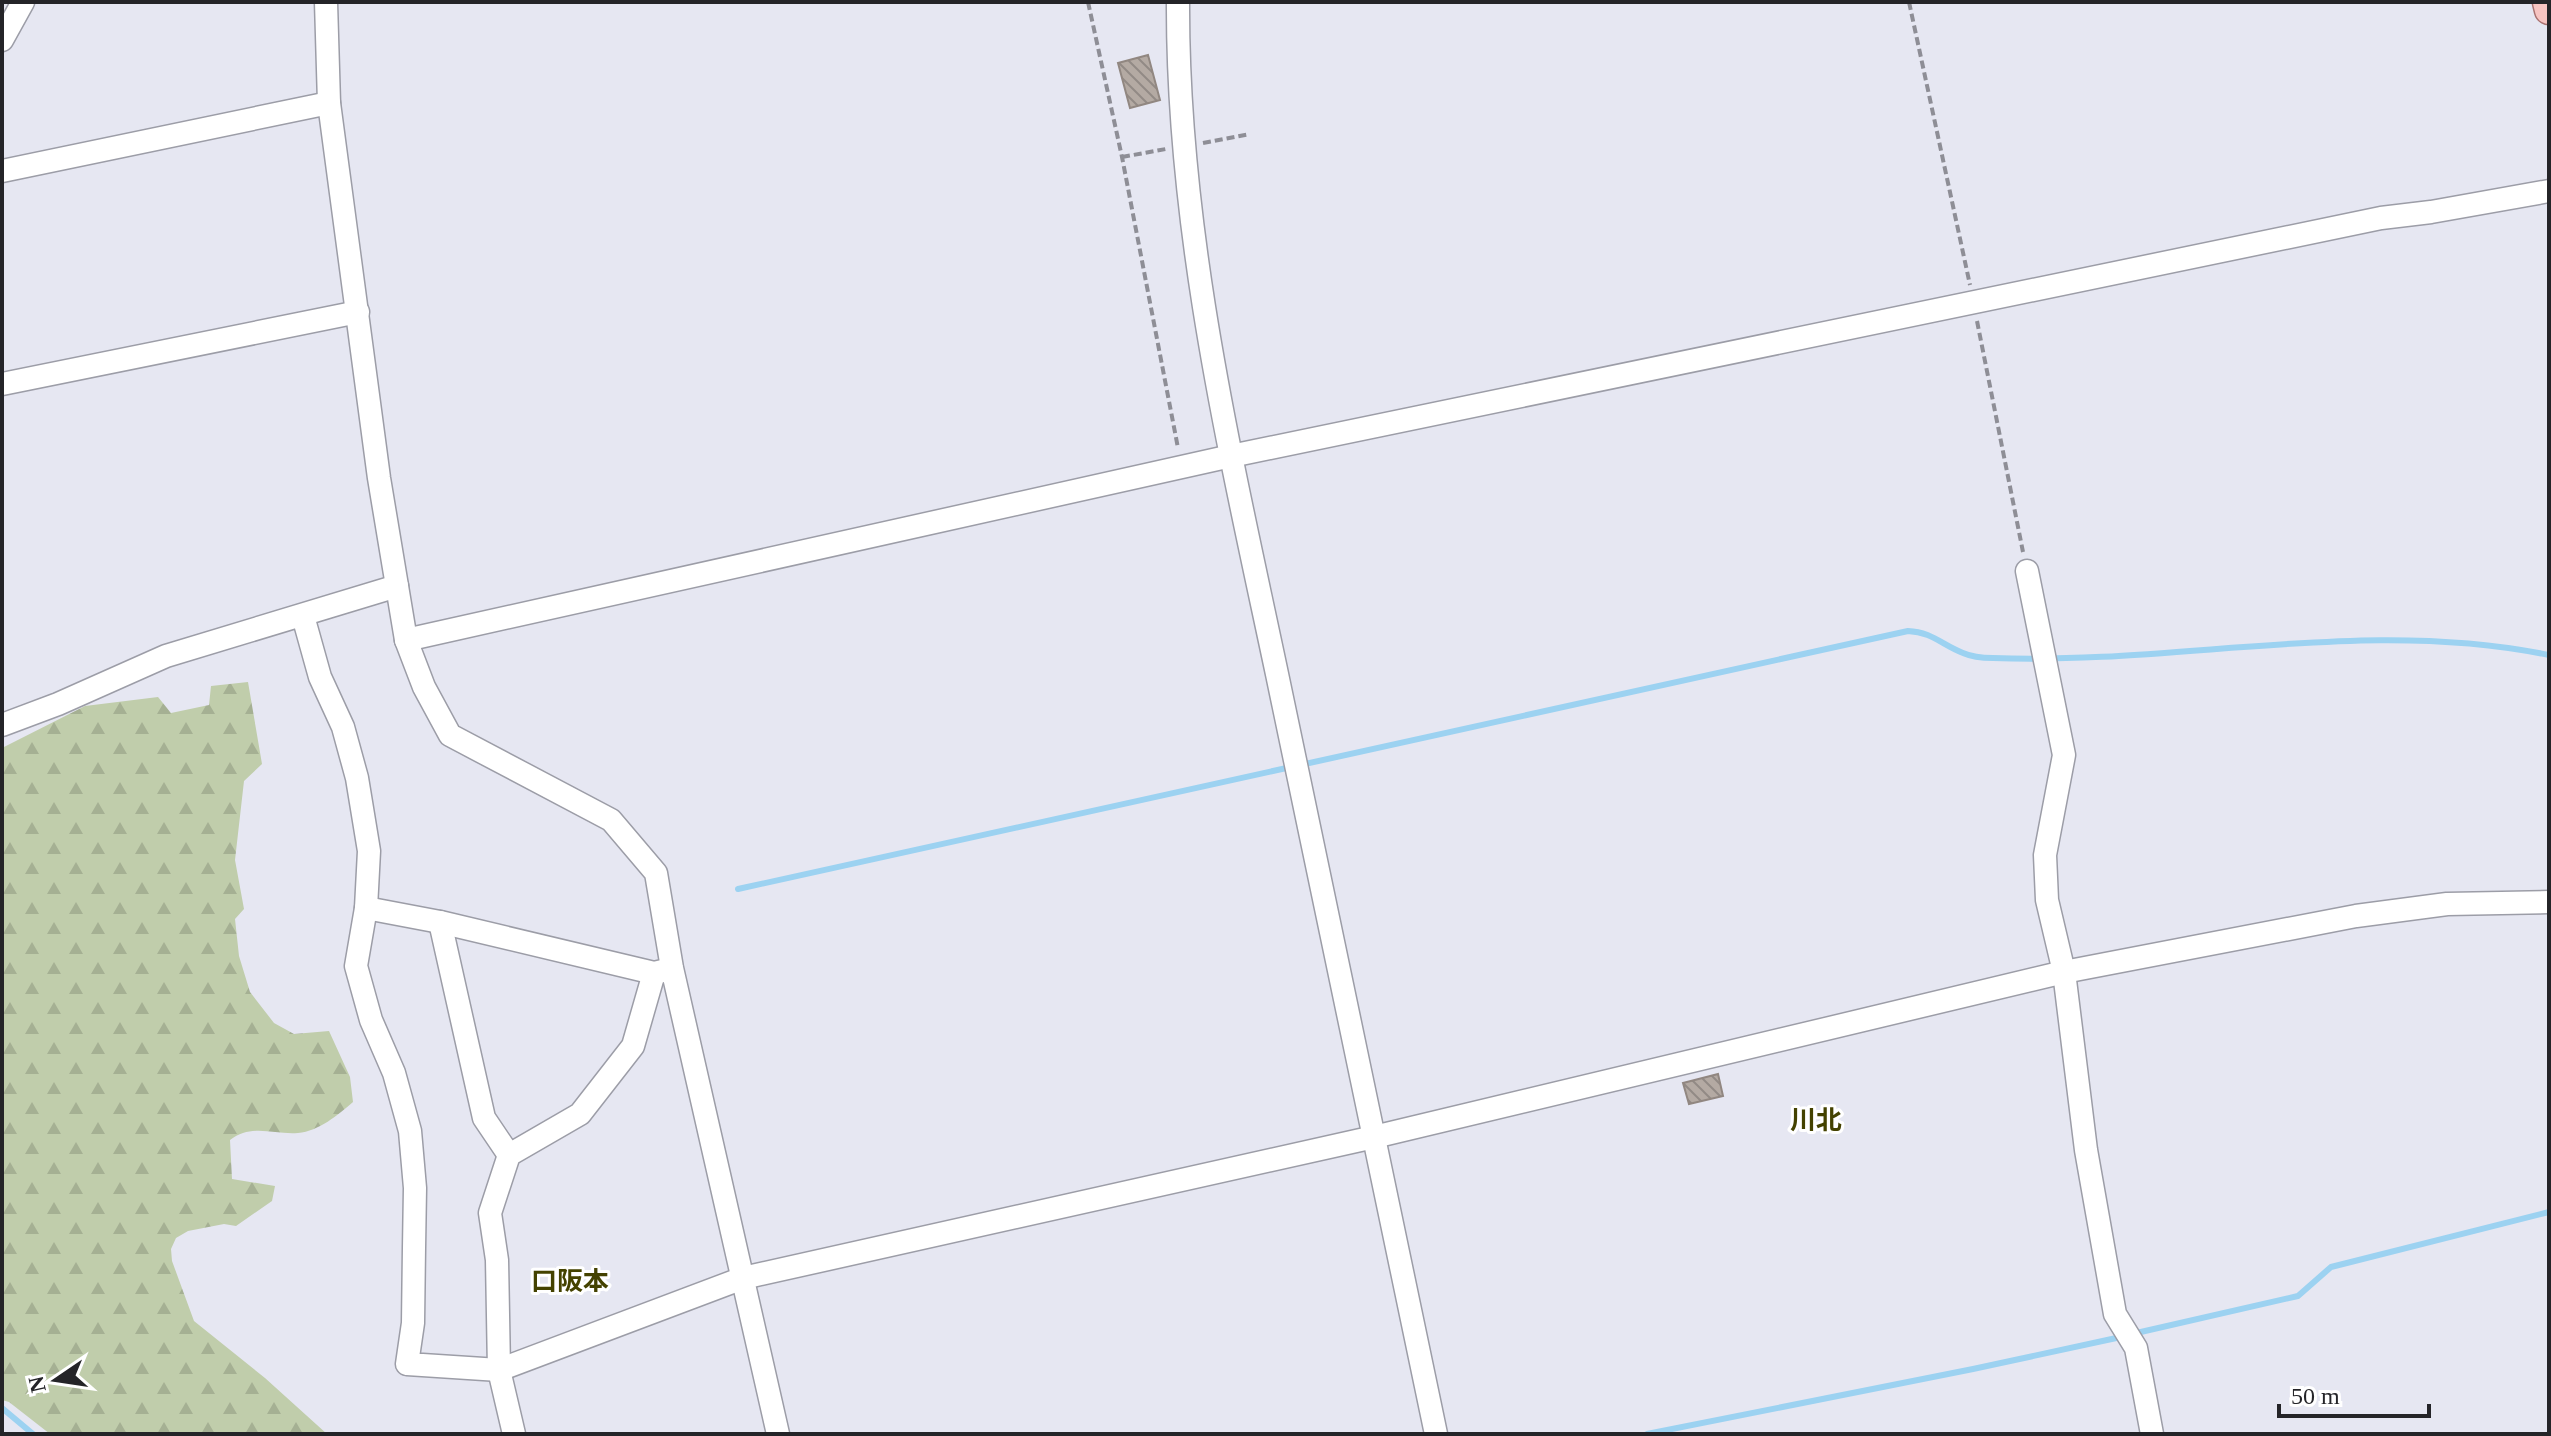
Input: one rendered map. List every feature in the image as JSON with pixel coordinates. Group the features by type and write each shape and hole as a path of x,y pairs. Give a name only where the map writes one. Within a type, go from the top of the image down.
{"main road":[{"path":"2547,2 2549,10"}],"street":[{"path":"2,40 23,2"},
{"path":"326,2 329,103 379,478 406,640 424,687 450,735 611,820 656,873 663,971 743,1278 778,1434"},
{"path":"1178,2 1183,147 1195,251 1231,456 1436,1434"},
{"path":"2,171 329,103"},
{"path":"406,640 1182,466 2381,218 2549,191"},
{"path":"2,384 358,312"},
{"path":"2027,571 2064,755 2045,855 2047,900 2064,972 2086,1150 2115,1314 2136,1348 2152,1434"},
{"path":"2,725 166,656 397,586"},
{"path":"303,616 320,677 343,727 357,778 369,851 366,908 356,966 371,1020 394,1073 410,1131 415,1188 413,1323 407,1364 499,1370 743,1278 1374,1137 2064,972 2356,916 2447,904 2549,902"},
{"path":"366,908 663,971"},
{"path":"440,922 484,1118 509,1155"},
{"path":"514,1434 499,1370 497,1260 490,1213 509,1155 580,1114 633,1046 663,971"}],"path":[{"path":"1088,2 1122,157 1182,466"},
{"path":"1909,2 2027,571"}],"green space":[{"path":"248,682 262,764 244,781 235,860 244,909 235,919 239,956 250,992 274,1023 294,1034 329,1031 350,1077 353,1102 328,1122 306,1132 255,1131 230,1140 232,1179 275,1186 272,1201 236,1226 224,1224 188,1231 176,1238 171,1249 172,1261 194,1321 265,1378 327,1434 50,1434 9,1402 2,1400 2,748 85,706 158,697 171,713 209,705 211,686"}],"building":[{"path":"1148,55 1160,100 1130,108 1118,63"},
{"path":"1718,1074 1723,1096 1689,1104 1683,1083"}],"waterway":[{"path":"738,889 1908,631 1930,636 1967,654 1989,658 2063,658 2341,641 2411,640 2480,645 2549,655"},
{"path":"2132,1334 2298,1296 2331,1267 2549,1212"},
{"path":"1647,1434 2121,1337"},
{"path":"2,1408 33,1434"}],"district":[{"name":"川北","path":"1816,1120"},
{"name":"口阪本","path":"570,1281"}]}
